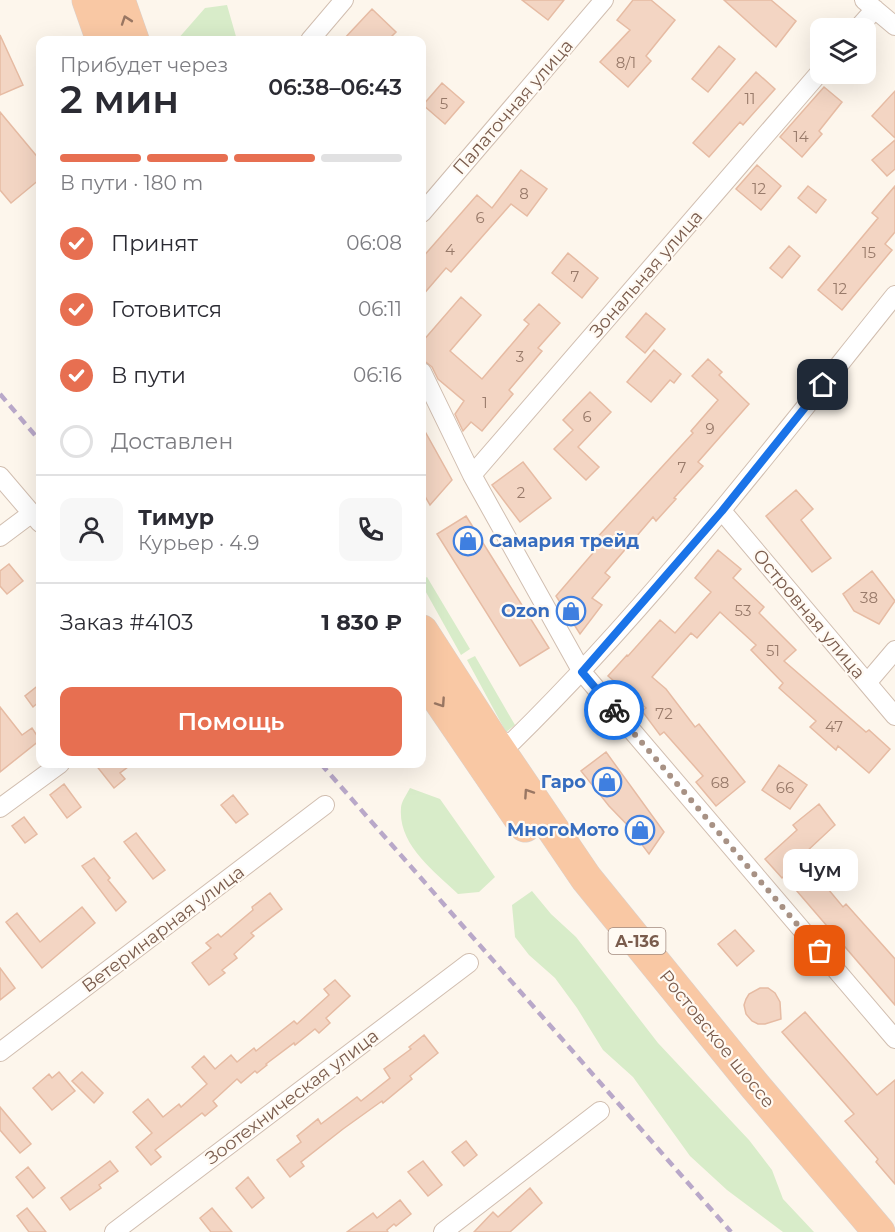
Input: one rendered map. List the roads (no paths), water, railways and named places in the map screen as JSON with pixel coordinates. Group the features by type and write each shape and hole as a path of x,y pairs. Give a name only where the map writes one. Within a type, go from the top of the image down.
{"highway":[{"path":"88,0 101,36"},
{"path":"119,0 132,36"},
{"name":"Ростовское шоссе","path":"426,637 586,878 762,1095 879,1232"},
{"name":"Ростовское шоссе","path":"426,681 571,892 760,1123 854,1232"}],"street":[{"path":"313,36 344,0"},
{"name":"Палаточная улица","path":"426,208 604,0"},
{"path":"869,5 895,26"},
{"name":"Зональная улица","path":"472,475 810,84"},
{"path":"491,738 511,743 582,672 722,511 895,295"},
{"path":"426,380 472,475 582,672 895,1039"},
{"path":"0,476 36,518 0,537"},
{"name":"Островная улица","path":"722,511 895,716"},
{"path":"867,683 895,650"},
{"path":"0,808 55,768"},
{"name":"Ветеринарная улица","path":"0,1052 325,805"},
{"name":"Зоотехническая улица","path":"114,1232 469,963"},
{"path":"443,1232 600,1111"}],"railway":[{"path":"0,394 36,436"},
{"path":"325,768 731,1232"}],"place":[{"name":"Самария трейд","path":"468,541"},
{"name":"Ozon","path":"571,611"},
{"name":"Гаро","path":"607,782"},
{"name":"МногоМото","path":"640,830"},
{"name":"Чум","path":"820,951"}]}
